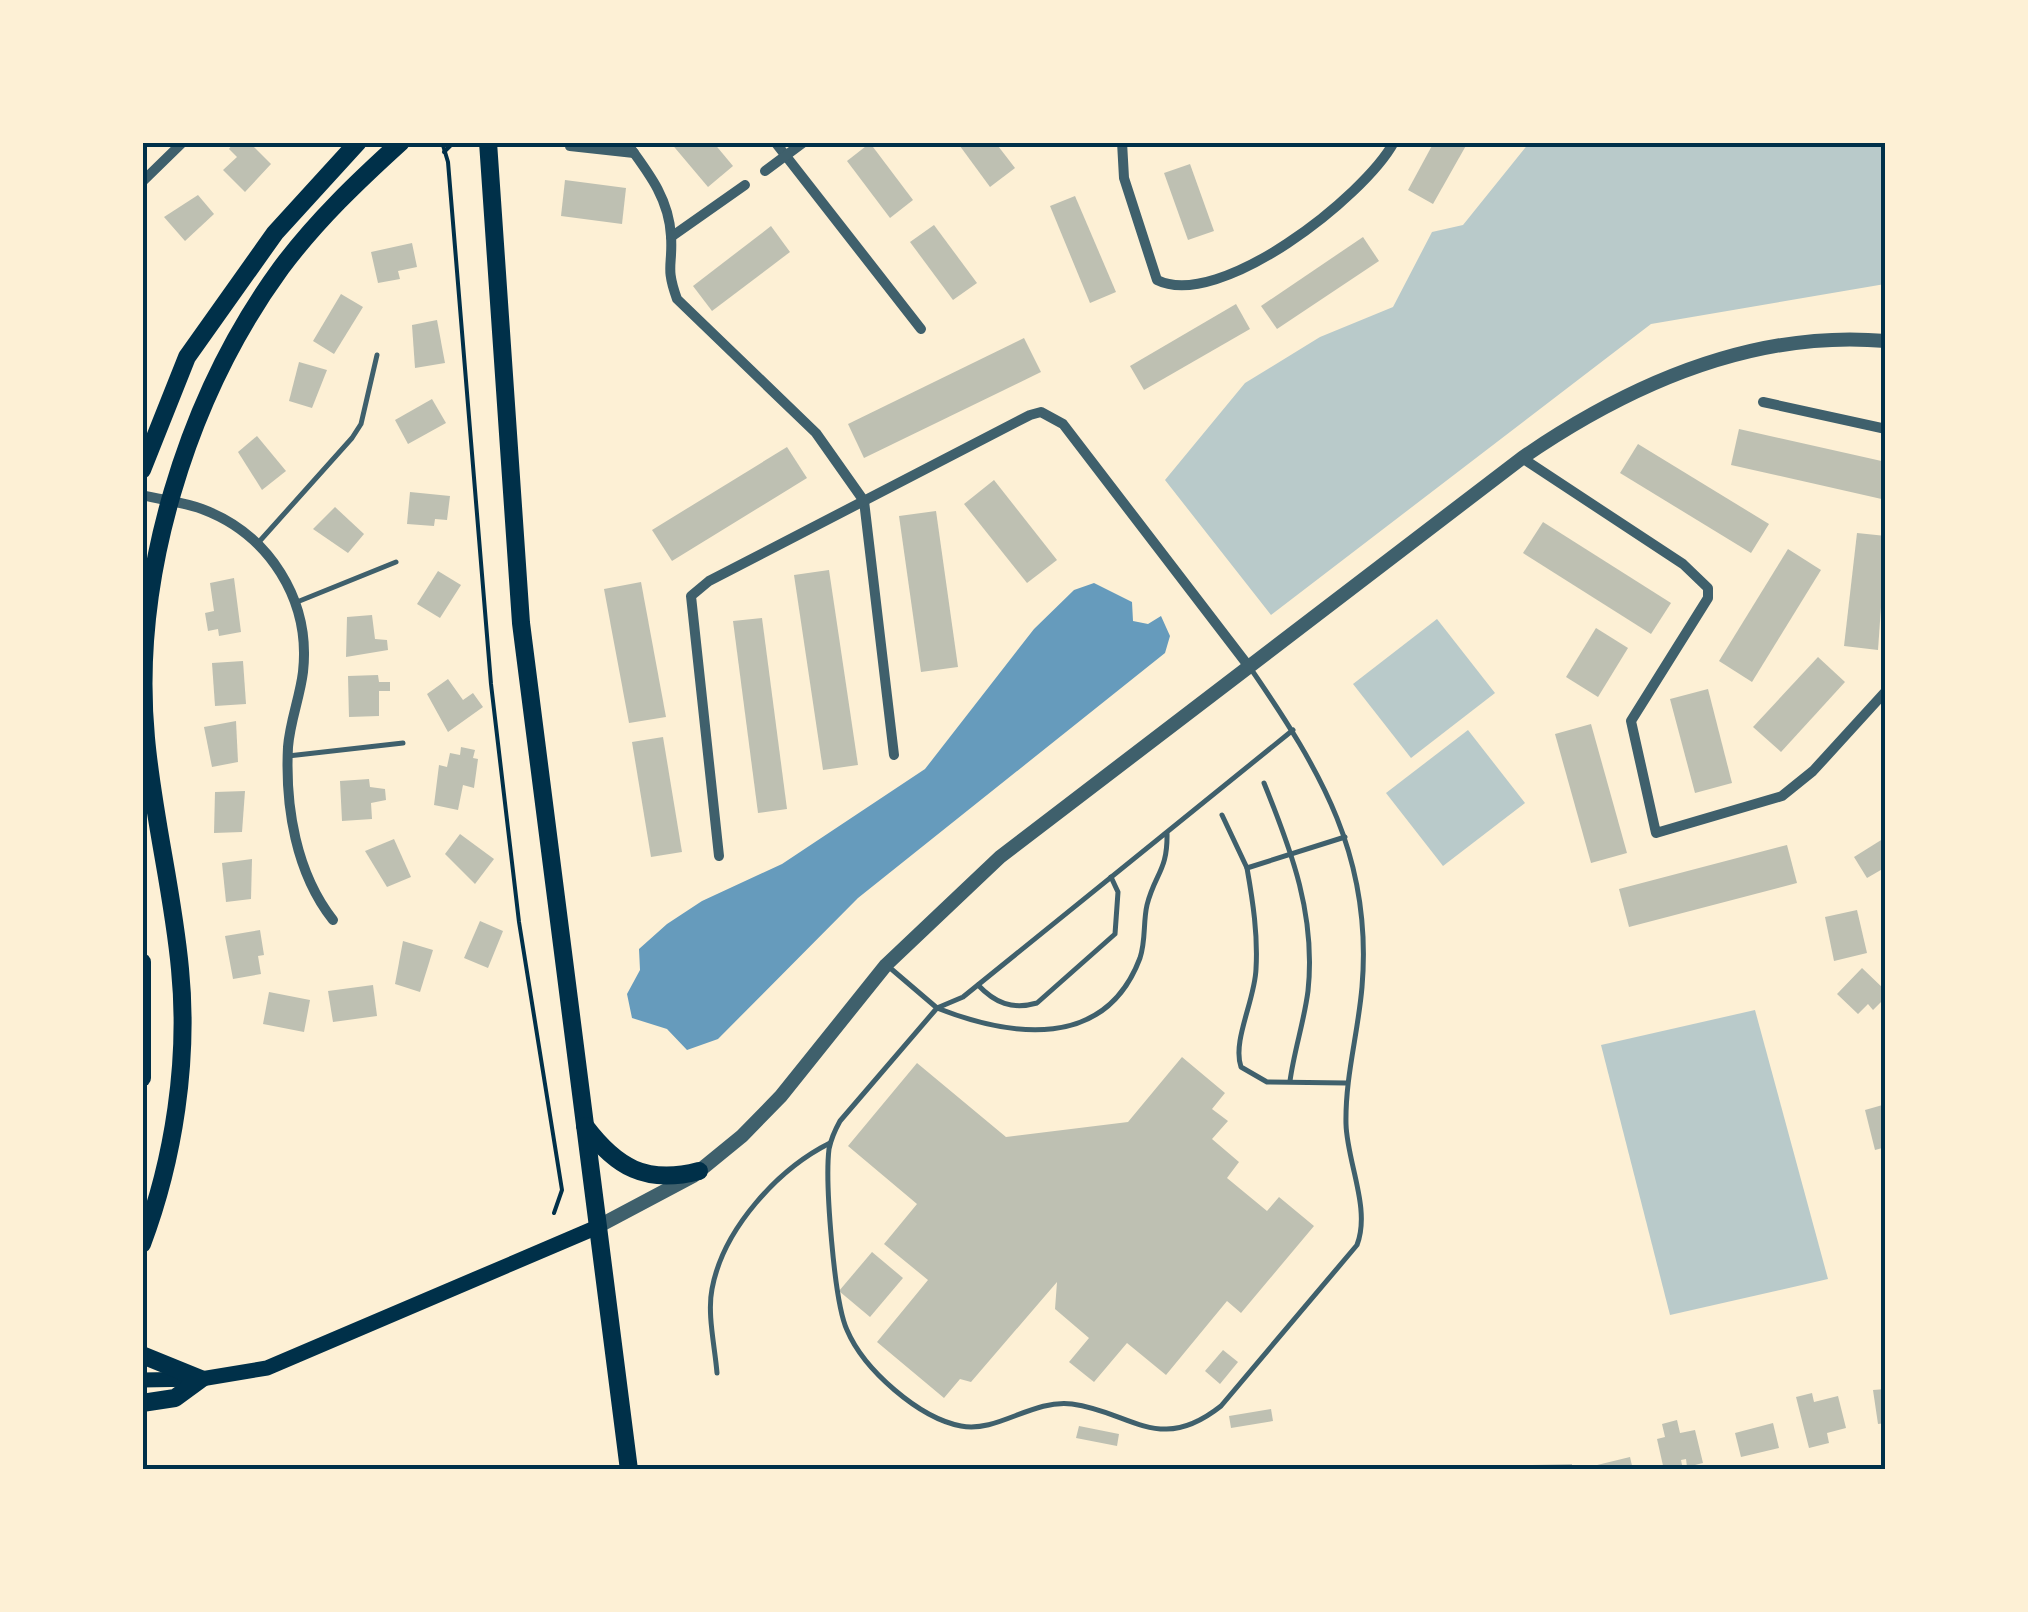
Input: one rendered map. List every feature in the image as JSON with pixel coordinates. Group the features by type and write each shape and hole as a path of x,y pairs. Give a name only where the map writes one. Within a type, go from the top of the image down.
{"main road":[{"path":"142,470 186,357 274,232 358,142"},
{"path":"142,1244 174,1122 182,997 145,734 145,669 152,599 172,502 212,392 240,332 281,268 340,198 401,142"},
{"path":"488,142 521,623 595,1228 629,1470"},
{"path":"142,962 142,1078"},
{"path":"584,1125 612,1158 636,1172 669,1176 698,1171"},
{"path":"142,1380 201,1379 259,1370 297,1358 595,1228"},
{"path":"142,1354 201,1379"},
{"path":"142,1403 175,1398 201,1379"}],"street":[{"path":"142,182 183,142"},
{"path":"570,142 634,153"},
{"path":"626,142 662,191 671,237 667,270 677,299 816,432 864,500 894,755"},
{"path":"775,142 921,329"},
{"path":"765,171 804,142"},
{"path":"1122,142 1124,178 1157,280 1173,288 1216,279 1304,234 1353,196 1394,142"},
{"path":"671,237 745,185"},
{"path":"595,1228 698,1171 742,1136 781,1096 886,965 1000,857 1522,458 1625,394 1685,370 1748,352 1812,342 1886,341"},
{"path":"1763,402 1886,429"},
{"path":"719,856 691,596 709,581 1030,415 1049,415 1063,424 1250,668"},
{"path":"1522,458 1684,564 1708,588 1708,598 1631,721 1656,832 1782,796 1814,771 1886,691"},
{"path":"142,495 201,509 258,543 296,602 304,644 304,670 288,756 300,863 312,894 332,920"}],"lane":[{"path":"258,543 352,438 360,424 377,355"},
{"path":"296,602 396,562"},
{"path":"1250,668 1293,730 1326,786 1345,836 1362,925 1362,988 1346,1084 1347,1144 1362,1221 1357,1245 1221,1406 1193,1424 1135,1427 1082,1406 1063,1403 1038,1406 986,1424 961,1426 929,1413 896,1388 858,1349 845,1325 828,1170 830,1143 840,1121 937,1008 978,985 1293,730"},
{"path":"288,756 402,743"},
{"path":"1264,783 1293,853 1309,928 1310,968 1290,1082"},
{"path":"1222,815 1246,868 1257,935 1252,1007 1238,1057 1241,1066 1258,1079 1346,1084"},
{"path":"886,965 937,1008 979,1025 1042,1033 1071,1026 1100,1009 1123,988 1139,959 1148,904 1168,861 1167,832"},
{"path":"1246,868 1345,836"},
{"path":"978,985 992,1000 1025,1007 1037,1004 1115,934 1118,892 1110,878"},
{"path":"718,1374 711,1292 725,1250 798,1159 830,1143"}],"path":[{"path":"442,142 490,684 519,922 562,1190 554,1213"},
{"path":"444,152 454,142"}],"shaded area":[{"path":"1529,143 1885,143 1885,284 1651,324 1271,615 1165,480 1245,383 1320,337 1393,307 1432,232 1463,225"},
{"path":"1437,619 1495,693 1411,758 1353,684"},
{"path":"1468,730 1525,803 1443,866 1386,793"},
{"path":"1755,1010 1828,1279 1670,1315 1601,1045"}],"water":[{"path":"1094,583 1132,602 1133,621 1148,624 1161,616 1170,636 1165,653 858,898 718,1039 687,1050 667,1029 632,1018 627,994 640,970 639,949 702,901 782,864 925,769 1034,629 1074,590"}],"building":[{"path":"234,142 249,142 271,164 245,192 223,170 237,157 229,149"},
{"path":"670,142 713,142 733,166 708,187"},
{"path":"957,142 995,142 1015,168 990,187"},
{"path":"1434,142 1468,142 1433,204 1408,190"},
{"path":"870,143 913,200 890,218 847,161"},
{"path":"1190,164 1214,231 1188,240 1164,173"},
{"path":"565,180 626,188 622,224 561,216"},
{"path":"198,195 214,214 185,241 164,217"},
{"path":"1075,196 1116,292 1090,303 1050,206"},
{"path":"934,225 977,283 953,300 910,242"},
{"path":"771,226 790,252 712,311 693,286"},
{"path":"1363,237 1379,261 1277,329 1261,306"},
{"path":"412,243 417,267 398,271 400,279 378,283 371,252"},
{"path":"341,294 363,307 334,354 313,341"},
{"path":"1236,304 1250,329 1144,390 1130,366"},
{"path":"437,320 445,363 415,368 412,325"},
{"path":"1024,338 1041,372 864,458 848,424"},
{"path":"299,362 327,370 312,408 289,401"},
{"path":"432,399 446,423 408,444 395,420"},
{"path":"1739,429 1886,462 1886,500 1731,465"},
{"path":"257,436 286,471 262,490 238,452"},
{"path":"1638,444 1769,524 1751,553 1620,473"},
{"path":"787,447 807,478 672,561 652,530"},
{"path":"994,480 1057,560 1027,583 964,504"},
{"path":"410,492 450,496 447,520 435,519 434,526 407,524"},
{"path":"335,507 364,534 348,553 313,529"},
{"path":"936,511 958,667 921,672 899,516"},
{"path":"1543,522 1671,603 1651,634 1523,553"},
{"path":"1857,533 1886,536 1878,650 1844,646"},
{"path":"1788,549 1821,570 1752,682 1719,661"},
{"path":"829,570 858,765 823,770 794,575"},
{"path":"438,571 461,585 440,618 417,604"},
{"path":"234,578 241,632 219,636 218,629 208,631 205,613 214,611 210,583"},
{"path":"641,582 666,717 629,723 604,589"},
{"path":"372,615 375,639 387,640 388,650 346,657 347,617"},
{"path":"762,618 787,809 758,813 733,621"},
{"path":"1596,628 1628,648 1598,697 1566,677"},
{"path":"1818,657 1845,682 1781,752 1753,727"},
{"path":"243,661 246,704 215,706 212,663"},
{"path":"378,675 379,682 390,682 390,691 379,691 379,716 349,717 348,676"},
{"path":"448,679 463,700 473,693 483,707 448,732 427,694"},
{"path":"1708,689 1732,783 1695,793 1670,699"},
{"path":"236,721 238,762 212,767 204,727"},
{"path":"1591,724 1627,853 1591,863 1555,734"},
{"path":"663,737 682,852 651,857 632,742"},
{"path":"461,747 475,750 473,758 478,759 474,788 463,785 458,810 434,805 439,765 447,767 450,753 460,755"},
{"path":"369,779 370,787 385,789 386,800 371,803 372,819 342,821 340,781"},
{"path":"245,791 242,832 214,833 215,792"},
{"path":"460,834 494,859 475,884 445,854"},
{"path":"1886,837 1886,867 1867,878 1854,857"},
{"path":"394,839 411,877 387,887 365,851"},
{"path":"1787,845 1797,883 1629,927 1619,889"},
{"path":"252,859 251,899 226,902 222,863"},
{"path":"1857,910 1867,953 1834,961 1825,917"},
{"path":"480,921 503,931 488,968 464,958"},
{"path":"260,930 264,955 258,956 261,974 233,979 225,936"},
{"path":"403,941 433,950 420,992 395,984"},
{"path":"1862,968 1886,991 1886,997 1873,1010 1868,1004 1858,1014 1837,994"},
{"path":"373,985 377,1016 333,1022 328,991"},
{"path":"269,992 310,1000 304,1032 263,1024"},
{"path":"1182,1057 1225,1093 1212,1109 1228,1121 1212,1139 1239,1162 1227,1178 1267,1211 1279,1197 1314,1226 1241,1313 1227,1301 1166,1375 1127,1343 1094,1382 1069,1362 1089,1338 1055,1309 1057,1282 971,1382 960,1379 944,1398 877,1342 928,1280 884,1244 917,1204 848,1146 917,1063 1006,1137 1128,1122"},
{"path":"1886,1104 1886,1147 1875,1150 1865,1110"},
{"path":"872,1252 903,1278 870,1317 839,1291"},
{"path":"1223,1350 1238,1362 1220,1384 1205,1371"},
{"path":"1886,1389 1886,1423 1878,1424 1873,1390"},
{"path":"1812,1393 1814,1402 1838,1396 1846,1428 1827,1433 1829,1443 1809,1448 1796,1397"},
{"path":"1271,1409 1273,1421 1231,1428 1229,1416"},
{"path":"1677,1420 1680,1433 1695,1430 1703,1463 1687,1467 1686,1459 1681,1460 1683,1470 1664,1470 1657,1439 1665,1437 1662,1424"},
{"path":"1773,1423 1779,1448 1741,1457 1735,1433"},
{"path":"1079,1426 1119,1434 1117,1446 1076,1438"},
{"path":"1630,1457 1633,1470 1594,1470 1593,1466"},
{"path":"1572,1464 1572,1470 1532,1470 1532,1465"}]}
